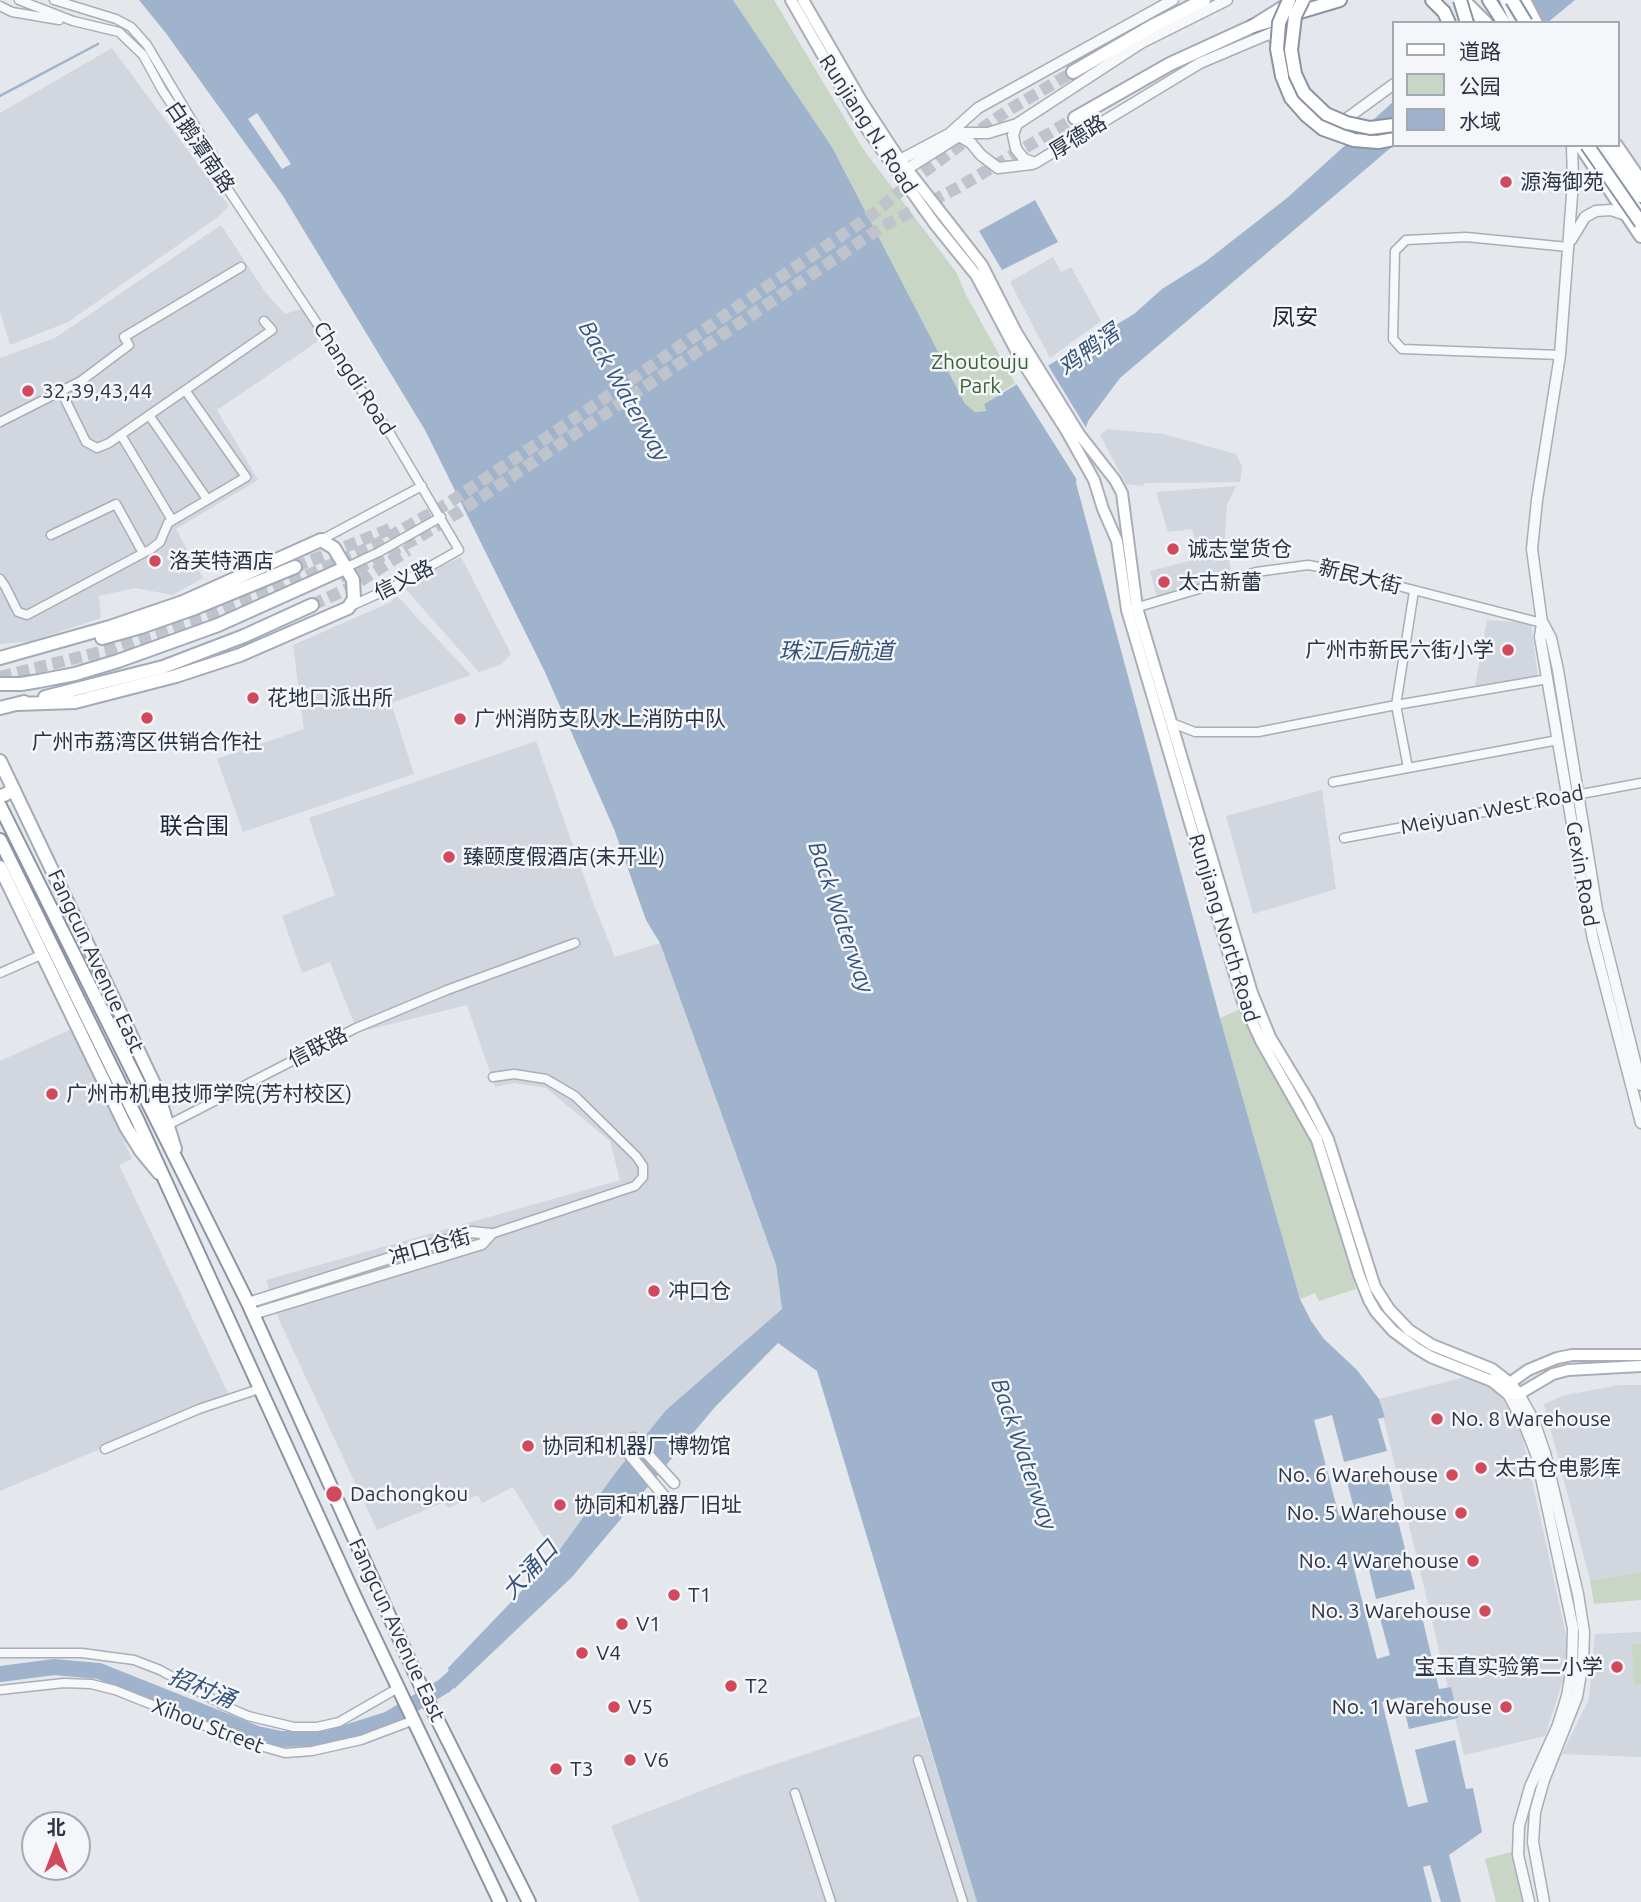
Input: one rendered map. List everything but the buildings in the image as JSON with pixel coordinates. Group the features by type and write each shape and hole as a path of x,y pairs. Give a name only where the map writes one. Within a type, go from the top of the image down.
{"main road":[{"name":"Runjiang N. Road","path":"790,0 857,115 901,166 955,240"},
{"name":"Runjiang N. Road","path":"803,0 901,166"},
{"path":"1073,72 1154,24 1204,0"},
{"path":"1289,0 1279,23 1278,49 1282,76 1291,98 1313,122 1334,134 1367,142 1392,139"},
{"path":"1075,118 1170,64 1252,26 1295,0"},
{"path":"1303,0 1295,16 1291,50 1295,74 1304,93 1326,114 1348,123 1370,128 1392,125"},
{"path":"1252,26 1340,0"},
{"path":"1271,33 1340,0"},
{"path":"1432,0 1447,18"},
{"path":"1466,21 1461,0 1499,6 1523,21"},
{"path":"1525,0 1536,21"},
{"path":"1582,147 1637,205"},
{"path":"1588,147 1641,223"},
{"path":"1609,147 1637,205 1641,236"},
{"path":"1618,147 1641,180"},
{"path":"955,240 988,274 1016,332 1079,434 1122,492 1129,595"},
{"path":"955,240 1014,347 1089,470 1117,541 1129,595"},
{"path":"0,660 173,606 321,540 334,548 347,567 355,591 354,599 348,608 240,655 176,676 75,702 17,704"},
{"path":"0,660 141,627 295,567"},
{"path":"0,684 39,681 118,661 218,625 347,567"},
{"name":"Runjiang North Road","path":"1129,595 1243,1002 1261,1041 1317,1140 1369,1300 1393,1331 1416,1348 1512,1390"},
{"path":"0,708 163,667 244,636 312,605"},
{"name":"Runjiang North Road","path":"1132,609 1172,723 1256,1004 1270,1037 1328,1139 1375,1287 1397,1319 1421,1339 1492,1368 1512,1390"},
{"name":"Fangcun Avenue East","path":"0,761 156,1088 180,1166"},
{"path":"0,797 14,790"},
{"name":"Fangcun Avenue East","path":"0,806 250,1309 426,1699 529,1902"},
{"name":"Fangcun Avenue East","path":"0,840 138,1121 259,1389 500,1902"},
{"name":"Fangcun Avenue East","path":"0,867 126,1126 141,1151 161,1175"},
{"path":"1512,1390 1544,1362 1565,1356 1641,1355"},
{"path":"1512,1390 1568,1370 1641,1367"}],"street":[{"name":"白鹅潭南路","path":"19,0 73,21 119,32 134,44 242,210"},
{"name":"白鹅潭南路","path":"54,0 116,19 131,27 147,45 218,163 242,210"},
{"path":"63,0 76,7"},
{"path":"901,166 949,134 986,104 1173,0"},
{"path":"949,134 988,133 1017,124 1141,43 1227,0"},
{"path":"0,6 33,17 73,21"},
{"path":"1464,21 1499,6 1513,21"},
{"path":"1271,33 1285,55 1296,85 1307,103 1335,127 1392,85"},
{"name":"厚德路","path":"1017,124 1013,135 1016,149 1024,159 1035,163 1200,63 1271,33"},
{"path":"901,166 959,136 971,143 998,168 1035,163"},
{"name":"Gexin Road","path":"1572,147 1573,182 1560,355 1532,549 1542,622 1539,637 1558,740 1573,795 1599,921 1641,1085"},
{"path":"1560,355 1402,349 1392,339 1395,251 1406,240 1466,237 1568,247 1585,217 1596,211 1637,205 1596,147"},
{"name":"Changdi Road","path":"242,210 320,324 459,550"},
{"path":"0,422 82,381 129,345 124,337 241,267"},
{"path":"61,391 86,442 90,447 97,448 121,435 272,330 264,321"},
{"path":"0,579 18,612 27,615 143,553 160,542 172,520 246,477 185,390"},
{"path":"149,415 207,499"},
{"path":"121,435 172,520"},
{"path":"321,540 422,486"},
{"path":"51,535 116,504 143,553"},
{"path":"347,567 441,517"},
{"name":"信义路","path":"348,608 397,585 459,550"},
{"name":"新民大街","path":"1132,609 1256,572 1308,565 1542,622"},
{"path":"1409,768 1396,705 1414,591"},
{"name":"Gexin Road","path":"1542,622 1551,638 1558,670 1587,911 1641,1123"},
{"path":"1172,723 1195,732 1258,732 1548,679"},
{"path":"1334,782 1558,740"},
{"name":"Meiyuan West Road","path":"1344,838 1641,782"},
{"name":"信联路","path":"168,1125 356,1028 447,990 575,943"},
{"path":"0,974 43,954"},
{"path":"491,1234 635,1186 643,1177 643,1166 636,1156 575,1096 546,1079 514,1074 493,1077"},
{"name":"冲口仓街","path":"250,1309 482,1244 491,1234"},
{"path":"105,1449 199,1409 259,1389"},
{"name":"Runjiang North Road","path":"1512,1390 1536,1454 1573,1628 1572,1667 1567,1696 1558,1725 1530,1787 1519,1826 1518,1856 1529,1902"},
{"name":"Runjiang North Road","path":"1512,1390 1534,1421 1545,1453 1578,1594 1584,1632 1583,1662 1577,1697 1540,1791 1535,1812 1533,1842 1544,1902"},
{"path":"633,1438 674,1483"},
{"path":"624,1448 664,1496"},
{"path":"0,1653 82,1653 134,1660 160,1670 248,1716 294,1727 317,1727 339,1722 398,1688"},
{"name":"Xihou Street","path":"0,1690 73,1682 101,1686 243,1741 285,1753 312,1751 360,1740 410,1712"},
{"path":"918,1760 963,1902"},
{"path":"795,1793 831,1902"}],"shaded area":[{"path":"112,48 229,206 218,217 68,322 10,345 0,312 0,113"},
{"path":"221,225 265,292 285,314 308,307 327,335 217,410 258,480 176,529 203,578 173,595 135,588 99,596 101,618 32,641 0,644 0,358 55,338"},
{"path":"1053,257 1061,272 1071,267 1101,321 1050,358 1010,282"},
{"path":"1107,429 1163,434 1236,454 1242,466 1240,482 1145,483 1143,486 1126,484 1100,435"},
{"path":"1236,486 1227,505 1225,536 1232,577 1157,598 1150,571 1200,558 1192,529 1168,532 1156,492"},
{"path":"461,557 511,654 502,664 479,672 402,585"},
{"path":"397,596 471,675 391,703 414,774 243,832 217,759 304,729 293,645 389,603"},
{"name":"广州市新民六街小学","path":"1487,620 1531,623 1538,677 1475,687"},
{"path":"536,741 615,957 660,943 776,1265 782,1309 666,1410 616,1472 555,1556 513,1487 482,1503 478,1495 448,1508 444,1502 377,1530 280,1322 266,1280 620,1180 610,1141 546,1088 514,1083 495,1087 467,1005 363,1031 356,1028 330,962 302,973 282,916 335,895 309,818"},
{"path":"1322,790 1336,889 1253,914 1226,816"},
{"path":"74,1028 132,1159 119,1165 229,1395 0,1491 0,1061"},
{"path":"1469,1376 1490,1387 1504,1401 1521,1430 1568,1644 1564,1677 1545,1736 1464,1755 1379,1399"},
{"path":"1620,1385 1641,1385 1641,1572 1590,1580 1544,1404 1565,1395"},
{"name":"宝玉直实验第二小学","path":"1641,1632 1641,1757 1562,1754 1589,1699 1595,1634"},
{"path":"920,1716 977,1902 640,1902 611,1826 737,1777"}],"green space":[{"name":"Zhoutouju Park","path":"733,0 774,0 863,149 956,272 1015,383 984,404 986,411 975,412 965,405 832,147"},
{"path":"1240,1009 1311,1139 1356,1289 1319,1301 1315,1293 1300,1299 1220,1018"},
{"path":"1641,1572 1641,1600 1594,1604 1590,1580"},
{"path":"1632,1644 1641,1644 1641,1684 1634,1684"},
{"path":"1515,1851 1527,1902 1496,1902 1485,1859"}],"water":[{"name":"珠江后航道","path":"139,0 733,0 832,147 965,404 975,412 986,411 984,404 1134,314 1162,289 1205,262 1287,198 1392,103 1392,147 1120,378 1088,421 1081,443 1076,483 1220,1018 1300,1299 1324,1339 1357,1370 1379,1399 1385,1417 1378,1419 1387,1451 1344,1462 1332,1415 1314,1420 1339,1516 1355,1512 1347,1482 1386,1472 1415,1589 1376,1599 1366,1557 1352,1561 1377,1659 1390,1655 1380,1618 1420,1608 1439,1689 1451,1687 1458,1718 1409,1729 1401,1697 1382,1702 1408,1807 1428,1802 1415,1750 1455,1740 1466,1789 1473,1788 1482,1832 1449,1855 1461,1902 977,1902 817,1371 778,1343 715,1407 572,1577 454,1689 448,1668 555,1556 616,1472 666,1410 782,1309 776,1265 660,943 646,920 614,829 544,670 425,430 283,196"},
{"path":"1523,0 1575,0 1549,21 1484,21"},
{"path":"1035,200 1058,242 1002,270 979,231"}],"pier":[{"path":"257,113 291,164 282,169 248,119"},
{"path":"1046,362 1088,431 1079,483 1014,380"},
{"path":"1430,1865 1441,1902 1432,1902 1423,1867"}],"waterway":[{"path":"0,96 98,44"},
{"name":"招村涌","path":"0,1674 54,1667 99,1671 257,1734 281,1739 330,1738 387,1720 444,1686 465,1667"}],"tunnel":[{"path":"0,677 116,648 172,629 273,591 377,544 447,504 552,434 873,214 916,178 1007,111 1073,72"},
{"path":"340,577 419,537 468,506 882,227 959,187 1075,118"},
{"path":"295,567 395,527"},
{"path":"312,605 351,587 408,550"}],"place":[{"name":"源海御苑","path":"1506,182"},
{"name":"32,39,43,44","path":"28,391"},
{"name":"诚志堂货仓","path":"1173,549"},
{"name":"洛芙特酒店","path":"155,561"},
{"name":"太古新蕾","path":"1164,582"},
{"name":"广州市新民六街小学","path":"1508,650"},
{"name":"花地口派出所","path":"253,698"},
{"name":"广州市荔湾区供销合作社","path":"147,718"},
{"name":"广州消防支队水上消防中队","path":"460,719"},
{"name":"臻颐度假酒店(未开业)","path":"449,857"},
{"name":"广州市机电技师学院(芳村校区)","path":"52,1094"},
{"name":"冲口仓","path":"654,1291"},
{"name":"No. 8 Warehouse","path":"1437,1419"},
{"name":"协同和机器厂博物馆","path":"528,1446"},
{"name":"太古仓电影库","path":"1481,1468"},
{"name":"No. 6 Warehouse","path":"1452,1475"},
{"name":"Dachongkou","path":"334,1494"},
{"name":"协同和机器厂旧址","path":"560,1505"},
{"name":"No. 5 Warehouse","path":"1461,1513"},
{"name":"No. 4 Warehouse","path":"1473,1561"},
{"name":"T1","path":"674,1595"},
{"name":"No. 3 Warehouse","path":"1485,1611"},
{"name":"V1","path":"622,1624"},
{"name":"V4","path":"582,1653"},
{"name":"宝玉直实验第二小学","path":"1617,1667"},
{"name":"T2","path":"731,1686"},
{"name":"V5","path":"614,1707"},
{"name":"No. 1 Warehouse","path":"1506,1707"},
{"name":"V6","path":"630,1760"},
{"name":"T3","path":"556,1769"}],"district":[{"name":"凤安","path":"1295,317"},
{"name":"联合围","path":"194,826"}],"water label":[{"name":"鸡鸭滘","path":"1089,350"},
{"name":"Back Waterway","path":"624,391"},
{"name":"Back Waterway","path":"841,917"},
{"name":"Back Waterway","path":"1024,1454"},
{"name":"大涌口","path":"530,1570"}]}
